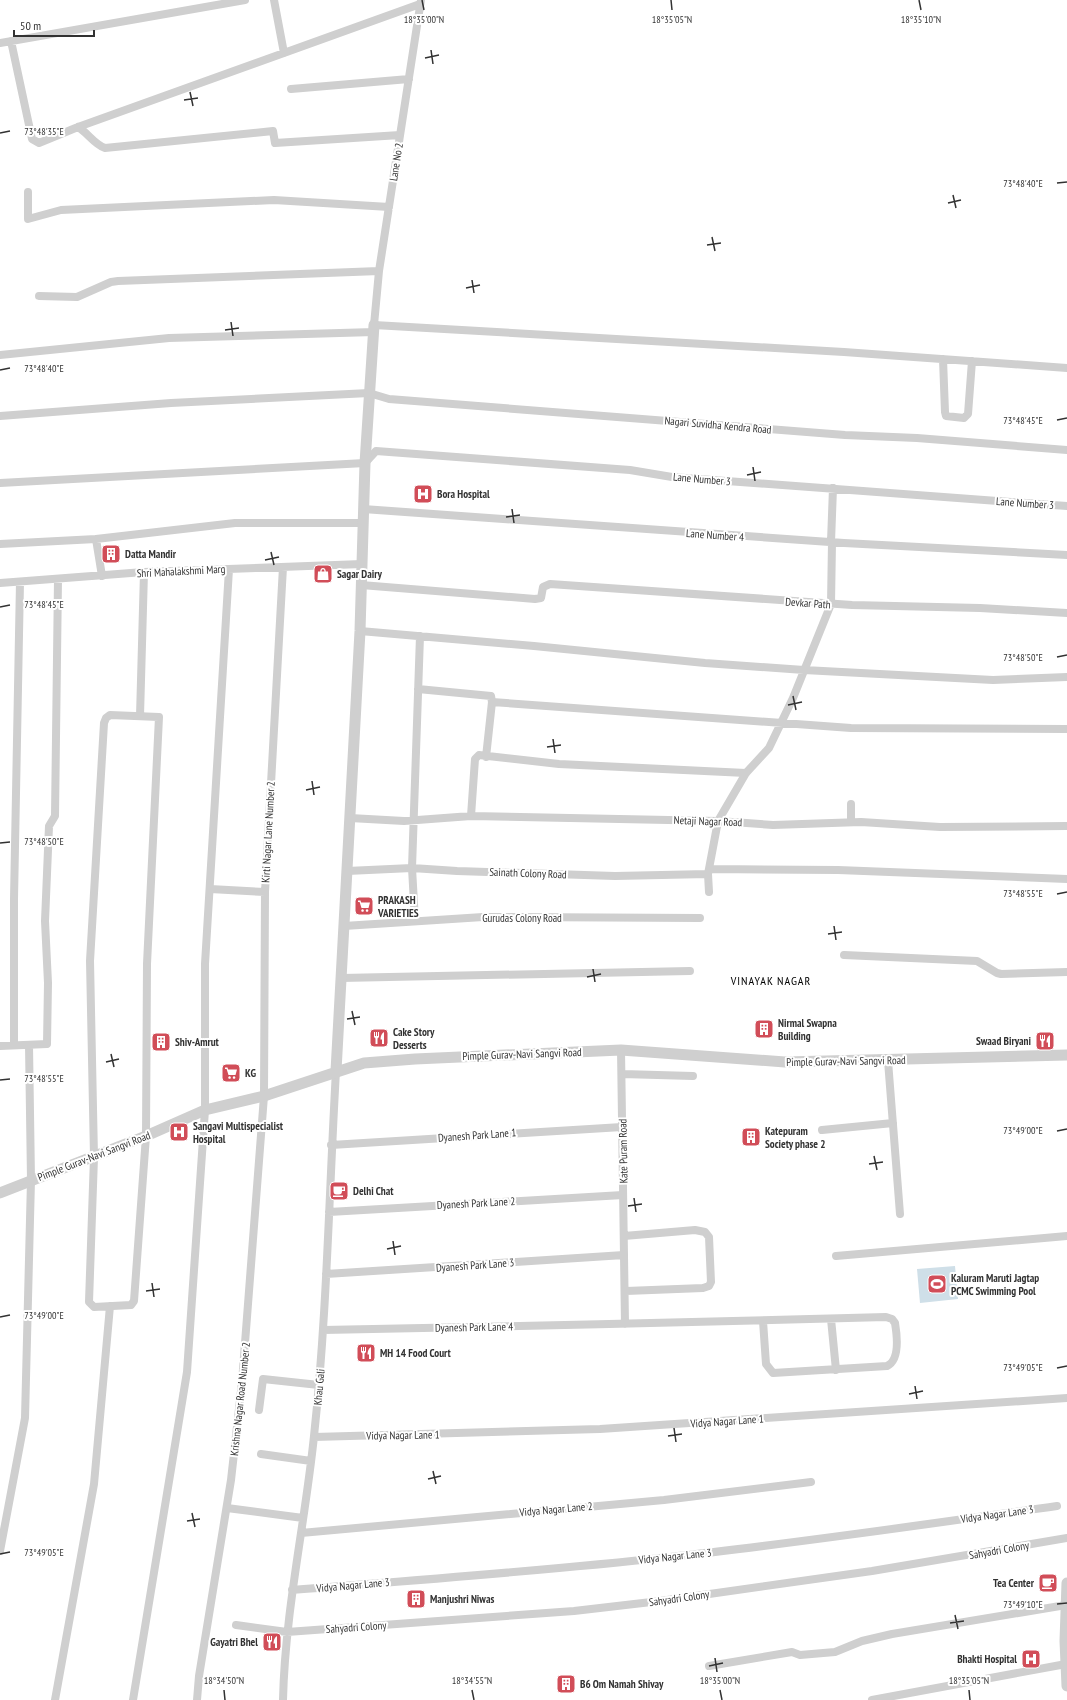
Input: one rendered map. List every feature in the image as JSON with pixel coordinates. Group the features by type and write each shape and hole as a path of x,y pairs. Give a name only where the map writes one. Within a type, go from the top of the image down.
{"street":[{"path":"0,43 245,0"},
{"path":"274,0 284,53"},
{"path":"11,41 32,139 35,141 44,142 78,127 284,53 420,2"},
{"name":"Lane No 2","path":"374,328 379,271 420,2"},
{"path":"291,89 408,79"},
{"path":"78,127 89,134 94,142 105,148 273,131 275,142 400,135"},
{"path":"28,192 28,219 61,210 274,200 389,207"},
{"path":"39,296 77,297 111,282 118,281 379,271"},
{"path":"0,355 169,338 374,328 657,340 1067,368"},
{"path":"336,1071 360,632 365,463 374,328"},
{"path":"943,359 946,416 964,418 968,414 972,361"},
{"name":"Nagari Suvidha Kendra Road","path":"0,416 172,403 369,393 397,400 846,435 917,438 1067,450"},
{"name":"Lane Number 3","path":"365,463 376,451 630,470 672,477 1067,506"},
{"path":"0,482 365,463"},
{"path":"708,892 718,821 746,773 769,748 793,698 831,604 833,488"},
{"name":"Lane Number 4","path":"363,509 831,542 1067,555"},
{"path":"0,544 96,539 235,523 363,523"},
{"path":"96,539 102,576"},
{"name":"Shri Mahalakshmi Marg","path":"0,583 144,572 362,564"},
{"name":"Kirti Nagar Lane Number 2","path":"264,1096 265,892 283,567"},
{"path":"132,1700 187,1372 204,1110 205,964 229,569"},
{"path":"140,716 144,572"},
{"path":"0,1046 47,1044 48,983 46,921 49,826 55,816 56,809 58,579"},
{"path":"14,1045 14,891 20,582"},
{"name":"Devkar Path","path":"361,585 535,599 541,598 543,587 550,584 831,604 980,608 1067,613"},
{"path":"360,632 534,646 705,663 804,670 993,680 1067,677"},
{"path":"415,921 412,868 415,820 414,774 420,636"},
{"path":"418,689 491,696 492,702 486,757"},
{"path":"492,702 851,728 1067,729"},
{"path":"110,715 140,716 159,717 147,964 146,1136 134,1301 131,1305 94,1306 89,1302 94,1157 90,961 104,723 106,718 110,715"},
{"path":"471,816 475,759 479,755 486,757 617,767 746,773"},
{"path":"851,804 851,822"},
{"name":"Netaji Nagar Road","path":"350,818 415,820 471,816 718,821 773,825 851,822 940,827 1067,826"},
{"name":"Sainath Colony Road","path":"347,871 412,868 457,871 615,876 710,872 838,870 1067,879"},
{"path":"210,890 265,892"},
{"name":"Gurudas Colony Road","path":"344,926 484,917 700,918"},
{"path":"844,955 977,961 997,974 1067,972"},
{"path":"341,978 690,971"},
{"path":"0,1551 24,1418 31,1180 29,1045"},
{"name":"Pimple Gurav-Navi Sangvi Road","path":"0,1190 94,1157 204,1110 264,1096 364,1063 414,1059 621,1050 785,1062 888,1061 1067,1055"},
{"name":"Kate Puram Road","path":"621,1050 624,1255 626,1291 625,1324"},
{"path":"888,1061 900,1214"},
{"name":"Khau Gali","path":"283,1700 287,1632 311,1461 319,1385 336,1071"},
{"path":"622,1074 693,1076"},
{"name":"Krishna Nagar Road Number 2","path":"197,1700 199,1676 227,1508 242,1382 264,1096"},
{"path":"822,1130 893,1123"},
{"name":"Dyanesh Park Lane 1","path":"331,1145 622,1128"},
{"name":"Dyanesh Park Lane 2","path":"329,1212 623,1195"},
{"path":"624,1236 695,1230 705,1232 710,1237 711,1282 709,1286 704,1288 626,1291"},
{"path":"836,1256 1067,1236"},
{"name":"Dyanesh Park Lane 3","path":"326,1274 624,1255"},
{"path":"55,1700 94,1484 110,1306"},
{"name":"Dyanesh Park Lane 4","path":"323,1330 886,1317 892,1319 895,1323 896,1331 895,1359 892,1364 882,1367 836,1370"},
{"path":"763,1321 766,1364 773,1373 836,1370 831,1319"},
{"path":"258,1410 263,1379 319,1385"},
{"name":"Vidya Nagar Lane 1","path":"314,1437 600,1429 1067,1398"},
{"path":"261,1454 311,1461"},
{"name":"Vidya Nagar Lane 2","path":"301,1533 664,1500 811,1482"},
{"name":"Vidya Nagar Lane 3","path":"292,1590 542,1570 669,1558 783,1544 1057,1506"},
{"path":"227,1508 303,1518"},
{"name":"Sahyadri Colony","path":"236,1625 287,1632 574,1612 872,1571 1067,1538"},
{"path":"1067,1583 1067,1686"},
{"path":"709,1666 792,1652 800,1655 836,1652 862,1641 892,1634 1066,1599"},
{"path":"872,1700 1066,1664"}],"shaded area":[{"name":"Kaluram Maruti Jagtap PCMC Swimming Pool","path":"955,1266 958,1299 920,1303 917,1269"}],"place":[{"name":"Bora Hospital","path":"423,494"},
{"name":"Datta Mandir","path":"111,554"},
{"name":"Sagar Dairy","path":"323,574"},
{"name":"PRAKASH VARIETIES","path":"364,906"},
{"name":"Nirmal Swapna Building","path":"764,1029"},
{"name":"Cake Story Desserts","path":"379,1038"},
{"name":"Swaad Biryani","path":"1045,1041"},
{"name":"Shiv-Amrut","path":"161,1042"},
{"name":"KG","path":"231,1073"},
{"name":"Sangavi Multispecialist Hospital","path":"179,1132"},
{"name":"Katepuram Society phase 2","path":"751,1137"},
{"name":"Delhi Chat","path":"339,1191"},
{"name":"Kaluram Maruti Jagtap PCMC Swimming Pool","path":"937,1284"},
{"name":"MH 14 Food Court","path":"366,1353"},
{"name":"Tea Center","path":"1048,1583"},
{"name":"Manjushri Niwas","path":"416,1599"},
{"name":"Gayatri Bhel","path":"272,1642"},
{"name":"Bhakti Hospital","path":"1031,1659"},
{"name":"B6 Om Namah Shivay","path":"566,1684"}],"district":[{"name":"VINAYAK NAGAR","path":"771,981"}]}
